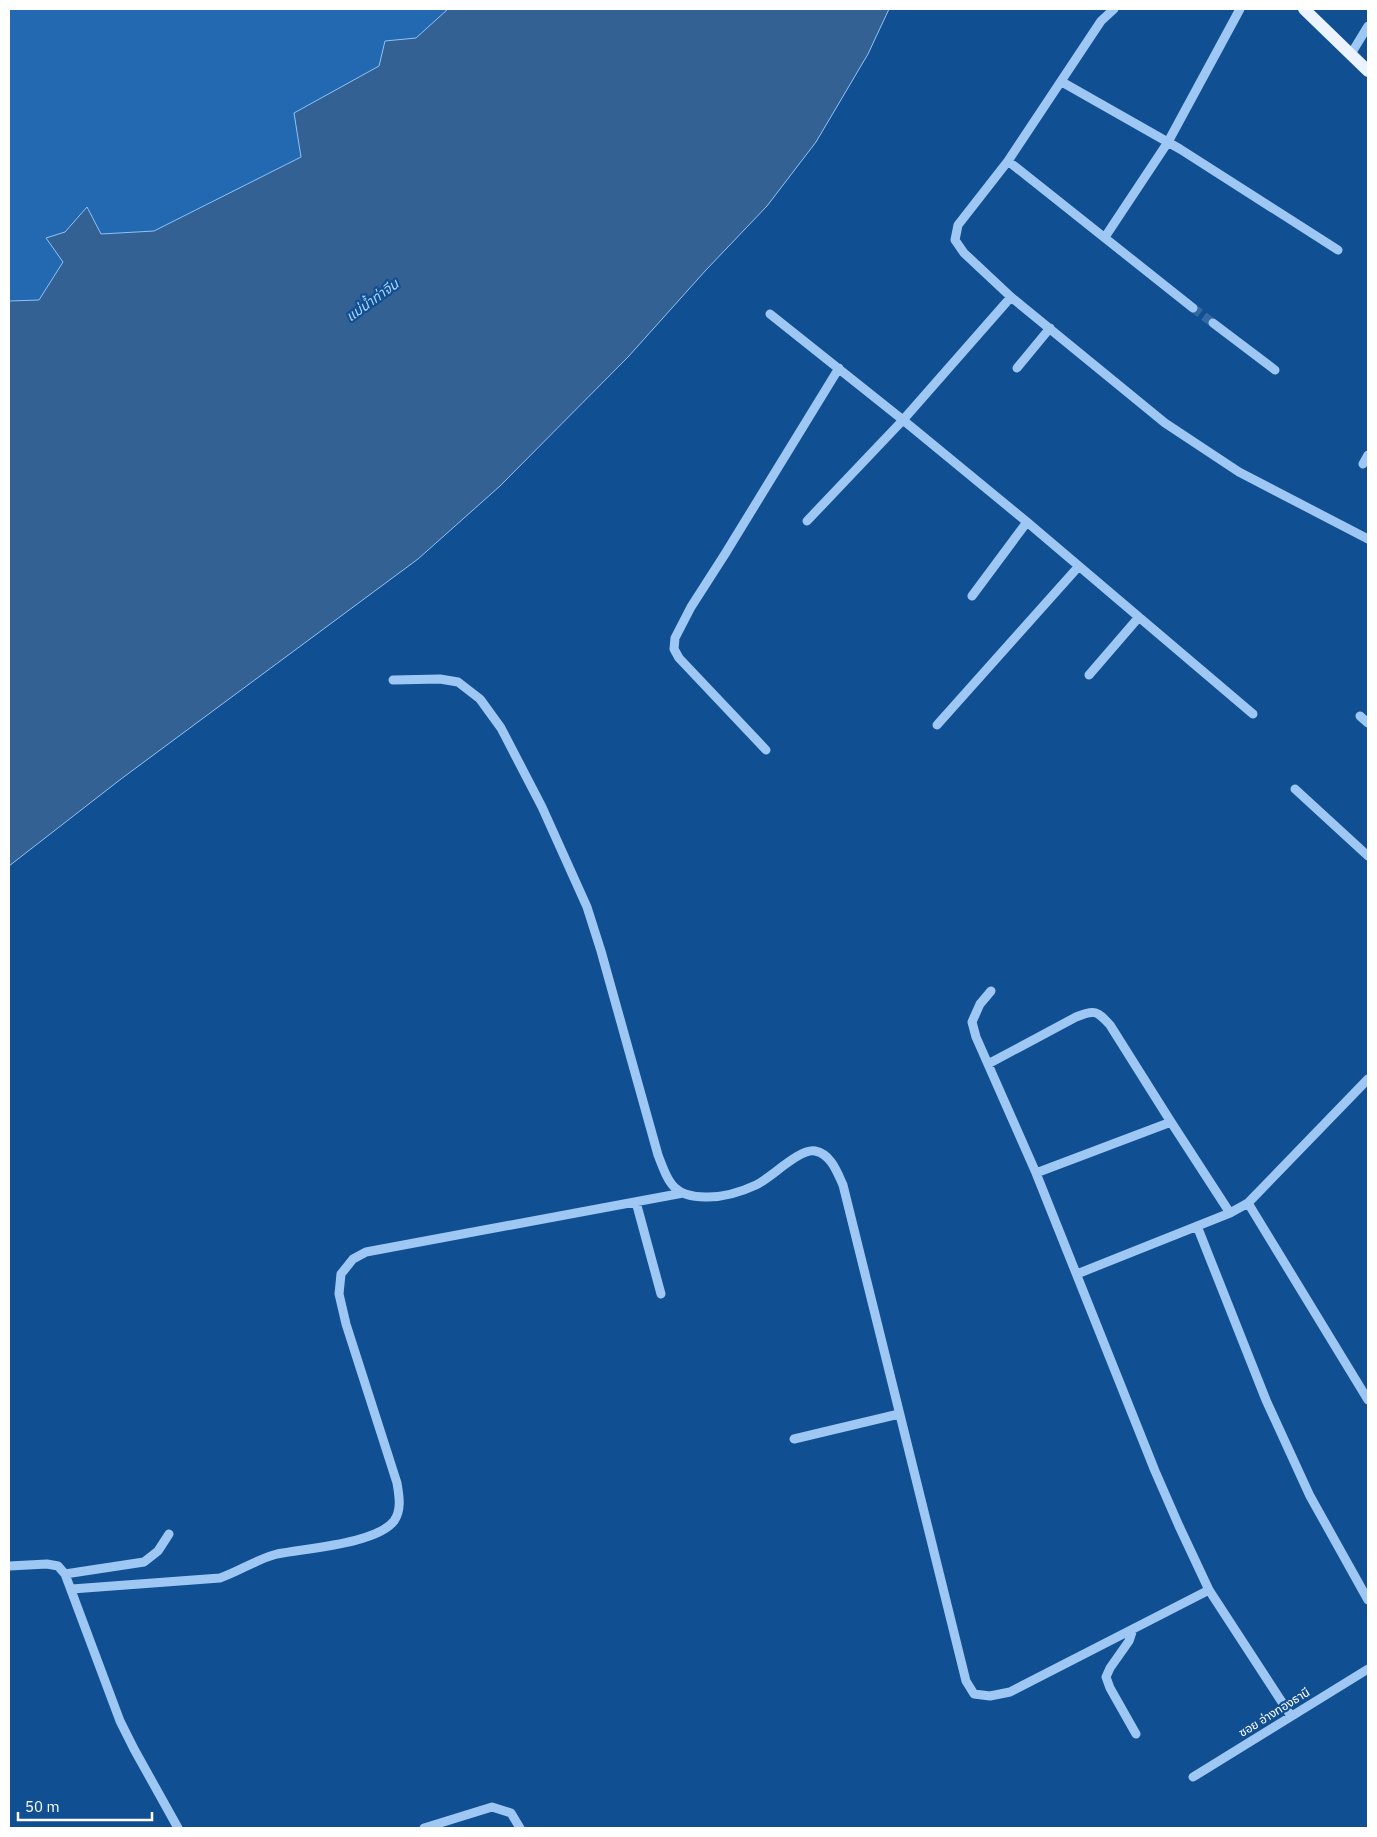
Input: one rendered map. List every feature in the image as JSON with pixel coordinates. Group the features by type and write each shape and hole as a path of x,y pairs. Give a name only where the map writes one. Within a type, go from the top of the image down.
{"main road":[{"path":"1305,9 1368,70"}],"street":[{"path":"1114,9 1101,21 1008,161 958,225 955,240 964,253 1011,297 1165,423 1239,472 1368,539"},
{"path":"1105,237 1168,142 1240,9"},
{"path":"1351,54 1368,26"},
{"path":"1062,82 1168,142 1338,250"},
{"path":"1008,161 1193,308"},
{"path":"807,521 903,420 1011,297"},
{"path":"770,314 1027,522 1253,714"},
{"path":"1212,323 1275,370"},
{"path":"1017,368 1050,328"},
{"path":"766,750 679,658 674,649 675,638 691,608 838,368"},
{"path":"1363,464 1368,455"},
{"path":"972,596 1027,522"},
{"path":"937,726 1079,566"},
{"path":"1089,676 1139,617"},
{"path":"393,680 440,679 458,682 480,699 501,728 542,807 587,907 601,950 658,1156 668,1180 674,1188 682,1193 697,1197 720,1197 757,1185 802,1154 814,1150 823,1154 835,1166 843,1185 966,1681 974,1694 990,1696 1010,1692 1209,1590"},
{"path":"1360,716 1368,724"},
{"path":"1295,789 1368,856"},
{"path":"991,991 980,1004 972,1022 976,1037 1036,1174 1155,1471 1209,1590 1291,1716"},
{"path":"988,1064 1076,1017 1091,1011 1099,1014 1110,1025 1230,1213"},
{"path":"1077,1274 1230,1213 1248,1203 1368,1079"},
{"path":"1036,1174 1171,1122"},
{"path":"72,1590 220,1578 275,1555 354,1541 373,1535 387,1528 396,1519 400,1502 397,1483 346,1324 339,1294 341,1274 352,1259 366,1252 682,1193"},
{"path":"636,1202 661,1294"},
{"path":"1248,1203 1368,1400"},
{"path":"1197,1226 1263,1392 1310,1496 1368,1600"},
{"path":"794,1439 899,1414"},
{"path":"65,1574 144,1562 158,1551 169,1534"},
{"path":"9,1566 47,1564 58,1566 65,1574 120,1721 178,1828"},
{"path":"1133,1629 1129,1641 1106,1677 1110,1688 1136,1734"},
{"name":"ซอย อ่างทองธานี","path":"1193,1778 1368,1669"},
{"path":"424,1828 492,1807 501,1808 511,1814 520,1828"}],"shaded area":[{"path":"9,9 448,9 416,39 385,41 379,66 295,113 301,157 154,231 101,234 87,207 65,232 63,262 39,300 9,301"}],"water":[{"name":"แม่น้ำท่าจีน","path":"448,9 889,9 868,54 816,142 767,206 706,270 628,357 500,486 418,559 121,779 9,866 9,301 39,300 63,262 46,238 65,232 87,207 101,234 154,231 301,157 294,113 379,66 385,41 416,38"}],"tunnel":[{"path":"1193,308 1213,323"}]}
